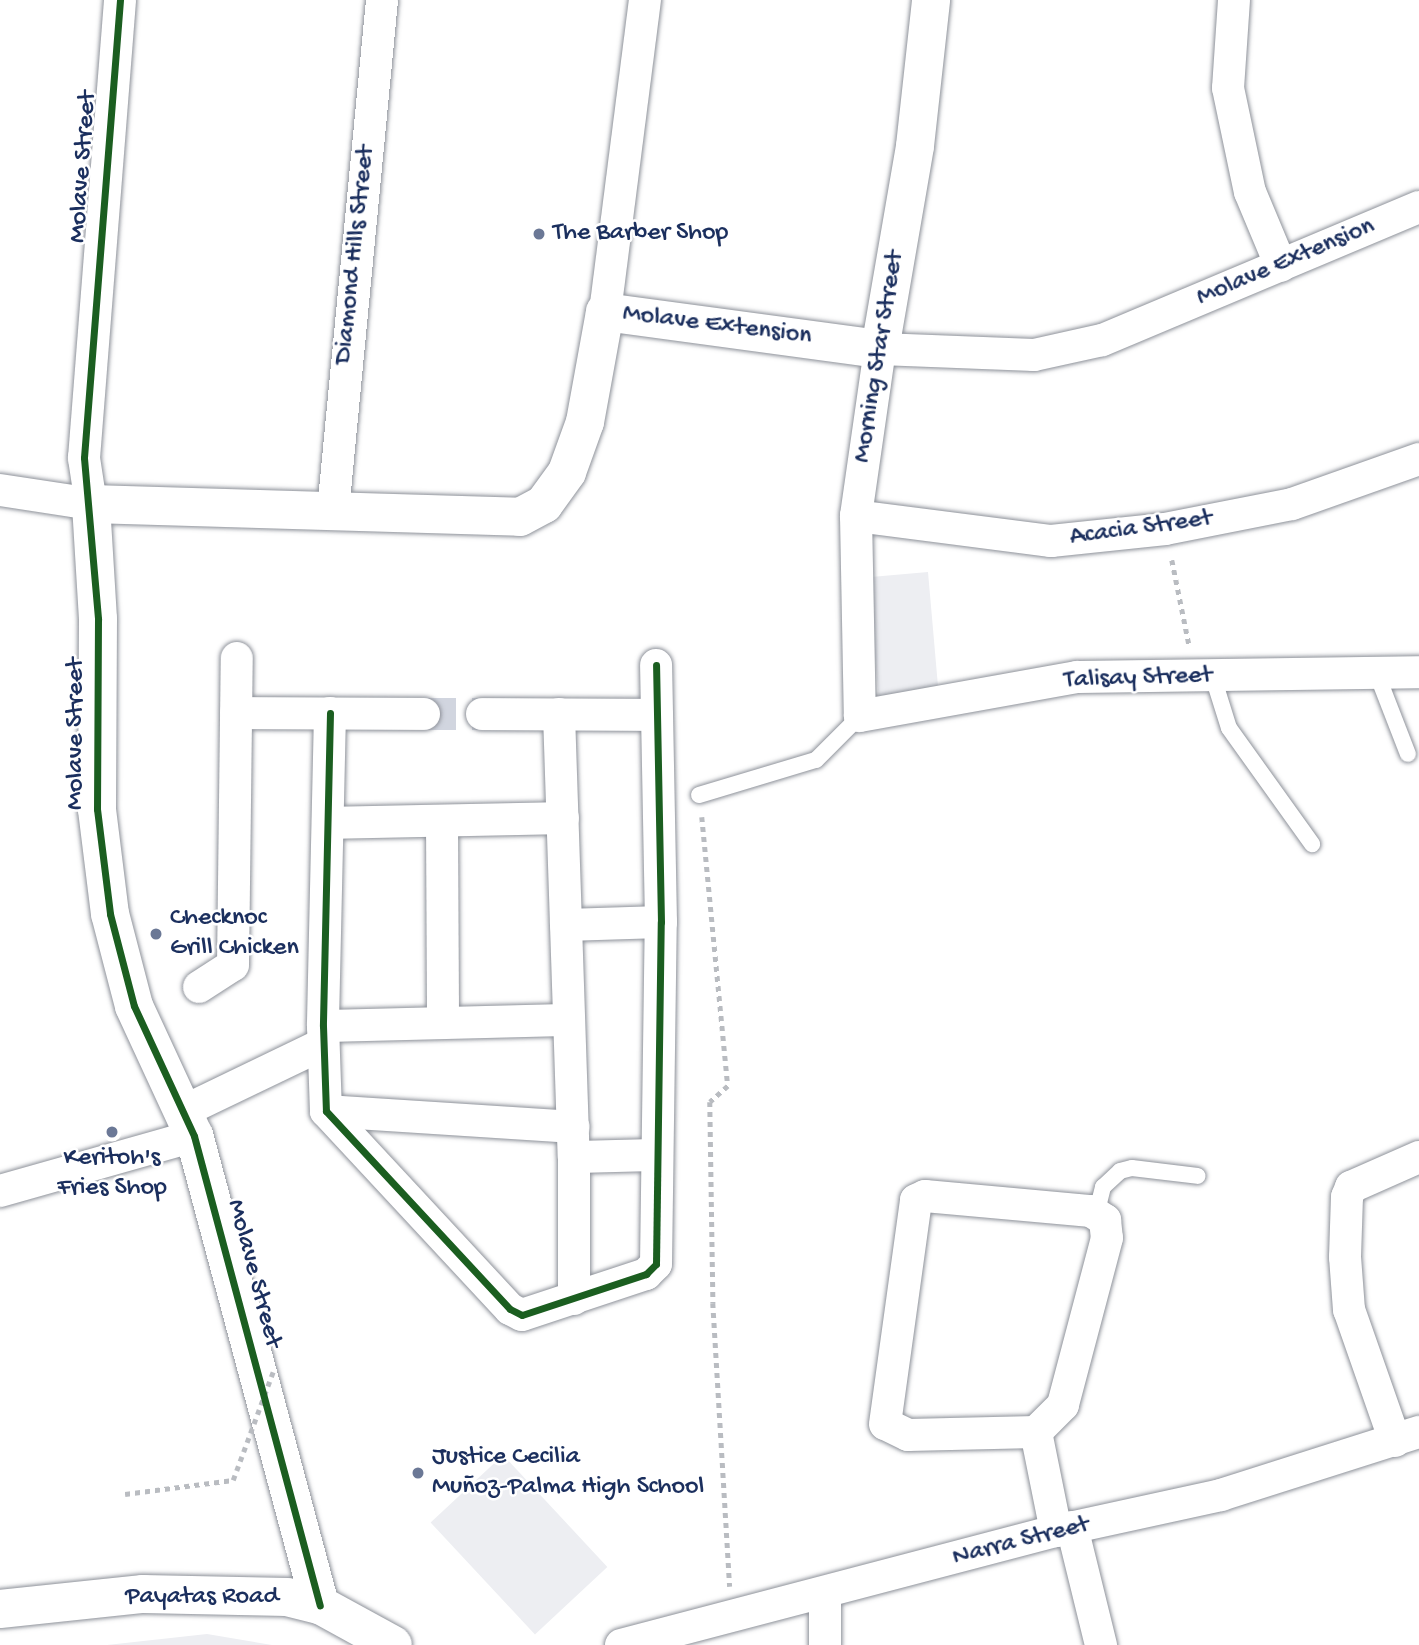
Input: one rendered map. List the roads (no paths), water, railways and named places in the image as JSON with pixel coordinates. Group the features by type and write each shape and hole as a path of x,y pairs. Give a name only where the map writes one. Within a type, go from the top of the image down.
{"street":[{"name":"Molave Street","path":"120,0 84,458 91,504 98,619 97,809 110,914 134,1006 189,1124 320,1605"},
{"name":"Diamond Hills Street","path":"333,511 382,0"},
{"path":"605,312 645,0"},
{"name":"Morning Star Street","path":"860,716 856,516 880,349 915,146 931,0"},
{"path":"1234,0 1228,88 1250,192 1281,266"},
{"name":"Molave Extension","path":"91,504 520,517 544,504 567,472 585,422 605,312 880,349 1034,355 1102,340 1419,206"},
{"name":"Acacia Street","path":"856,516 1051,541 1166,529 1292,504 1419,459"},
{"path":"0,490 91,504"},
{"path":"199,987 233,965 237,658"},
{"path":"330,713 323,1035 326,1111 510,1309 522,1315 653,1271 660,922 656,665"},
{"name":"Talisay Street","path":"860,716 1077,677 1204,677 1375,669 1419,672"},
{"path":"236,713 424,714"},
{"path":"482,714 657,715"},
{"path":"559,714 573,1142 573,1299"},
{"path":"328,823 563,818"},
{"path":"442,821 443,1023"},
{"path":"566,925 660,922"},
{"path":"0,1191 189,1124 323,1035 443,1023 569,1020"},
{"path":"326,1111 657,1155"},
{"path":"1407,1437 1349,1310 1348,1197 1351,1188 1419,1157"},
{"path":"925,1196 1096,1215 1105,1220 1107,1238 1063,1405 1036,1432 908,1435 884,1424 913,1208 925,1196"},
{"path":"1036,1432 1101,1645"},
{"name":"Narra Street","path":"621,1645 732,1619 1064,1529 1221,1495 1407,1437"},
{"name":"Payatas Road","path":"0,1609 143,1594 214,1592 287,1597 320,1605 393,1645"},
{"path":"825,1594 825,1645"}],"lane":[{"path":"1375,669 1408,754"},
{"path":"1204,677 1229,727 1312,844"},
{"path":"699,796 816,760 860,716"},
{"path":"1096,1215 1103,1187 1120,1171 1132,1168 1198,1176"}],"tunnel":[{"path":"424,714 482,714"}],"place":[{"name":"The Barber Shop","path":"539,234"},
{"name":"Checknoc Grill Chicken","path":"156,934"},
{"name":"Keritoh's Fries Shop","path":"112,1132"},
{"name":"Justice Cecilia Muñoz-Palma High School","path":"418,1473"}]}
